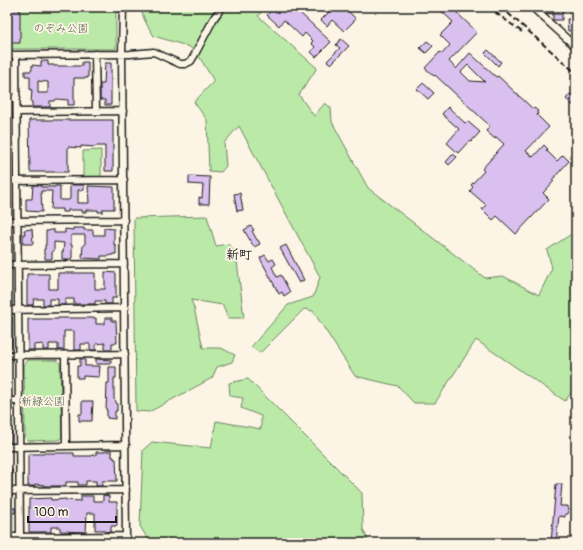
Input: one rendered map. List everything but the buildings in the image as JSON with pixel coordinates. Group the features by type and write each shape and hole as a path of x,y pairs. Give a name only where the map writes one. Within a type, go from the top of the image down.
{"street":[{"path":"123,7 122,54 126,543"},
{"path":"7,55 122,54 154,52 180,64 185,64 191,61 214,18 222,7"},
{"path":"534,8 576,9"},
{"path":"534,8 576,47"},
{"path":"95,54 96,111"},
{"path":"16,55 20,537"},
{"path":"7,98 17,98"},
{"path":"17,112 123,111"},
{"path":"7,140 17,140"},
{"path":"7,181 124,180"},
{"path":"7,221 124,220"},
{"path":"7,265 124,264"},
{"path":"7,310 125,308"},
{"path":"7,355 125,354"},
{"path":"65,355 66,446"},
{"path":"7,401 19,401"},
{"path":"7,447 126,445"},
{"path":"7,491 126,490"},
{"path":"7,537 52,540 126,536"}],"green space":[{"name":"のぞみ公園","path":"7,7 116,7 116,49 7,49"},
{"path":"142,7 265,7 258,16 317,68 299,95 314,116 325,103 331,108 332,122 368,188 485,278 503,276 539,295 552,268 547,250 576,231 576,278 574,282 576,286 576,386 565,401 476,340 435,403 414,403 398,386 355,376 313,311 304,309 260,353 251,347 288,305 313,297 320,277 239,126 224,143 226,166 221,172 209,171 207,120 194,102 214,81 200,58 190,47 154,36 144,18"},
{"path":"101,150 101,178 83,178 83,151"},
{"path":"207,216 216,246 228,244 236,253 244,318 228,318 223,305 191,300 203,348 221,348 235,355 232,362 217,367 212,378 149,412 136,411 134,218"},
{"name":"新緑公園","path":"28,360 57,360 60,363 62,437 59,440 28,441 25,438 24,365"},
{"path":"248,379 362,493 363,529 369,543 150,543 140,526 143,450 152,442 211,448 216,421 261,429 261,416 241,408 243,398 230,396 229,383"}],"railway":[{"path":"488,7 522,32"},
{"path":"501,7 576,73"}],"district":[{"name":"新町","path":"239,255"}]}
